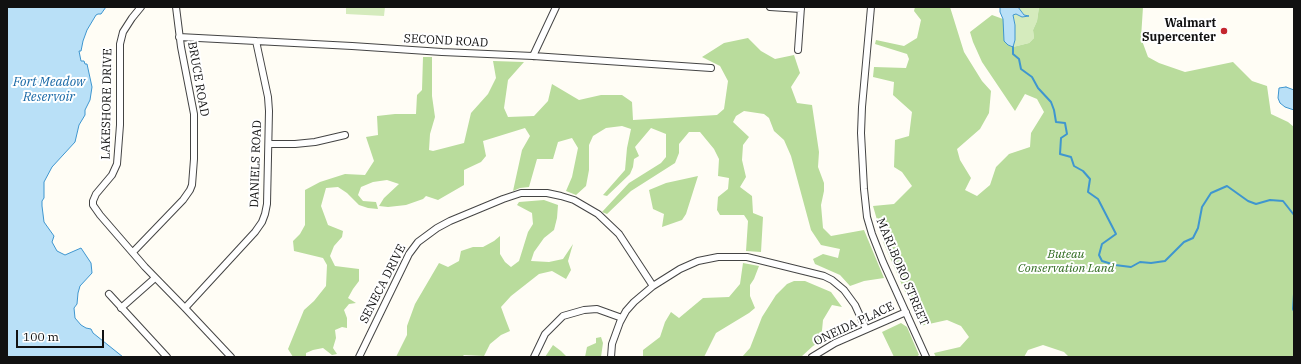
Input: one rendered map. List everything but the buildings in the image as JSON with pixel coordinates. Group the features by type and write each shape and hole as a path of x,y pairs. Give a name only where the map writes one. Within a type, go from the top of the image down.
{"street":[{"name":"LAKESHORE DRIVE","path":"141,7 123,32 120,44 120,125 118,164 112,175 96,194 93,201 95,209 155,278 186,308 231,357"},
{"name":"BRUCE ROAD","path":"133,252 183,200 192,185 194,159 194,114 179,37 176,7"},
{"path":"533,56 556,7"},
{"path":"770,7 801,8 798,50"},
{"name":"MARLBORO STREET","path":"871,7 861,120 865,204 869,226 875,243 926,357"},
{"name":"SECOND ROAD","path":"179,37 533,56 711,68"},
{"name":"DANIELS ROAD","path":"186,308 255,232 264,218 267,204 269,144 268,97 256,41"},
{"path":"269,144 315,142 345,135"},
{"name":"SENECA DRIVE","path":"359,357 409,254 418,242 437,228 450,221 521,193 547,193 561,196 574,200 598,214 619,234 653,286"},
{"path":"611,357 612,344 622,318 634,302 653,286 680,269 708,258 727,256 757,259 816,274 832,280 849,296 866,329"},
{"path":"121,308 155,278"},
{"path":"109,294 167,357"},
{"path":"534,357 545,334 563,316 584,310 597,309 622,318"},
{"name":"ONEIDA PLACE","path":"812,357 826,348 906,312"}],"green space":[{"path":"346,7 385,7 384,16 346,14"},
{"name":"Buteau Conservation Land","path":"915,7 950,7 964,52 982,81 991,91 989,113 980,129 957,149 960,160 971,178 965,190 977,196 990,185 996,167 1009,154 1030,147 1031,133 1044,112 1037,99 1025,94 1015,111 982,62 970,32 992,15 1003,19 1008,45 1013,47 1029,43 1034,38 1033,30 1037,21 1039,7 1143,7 1141,38 1148,57 1159,63 1185,72 1233,62 1252,81 1267,86 1271,114 1288,122 1294,127 1294,357 1069,357 1064,352 1043,345 1028,350 1024,357 936,357 934,353 960,347 969,337 961,326 947,320 920,326 884,244 873,206 894,204 912,186 902,172 894,167 895,140 909,136 912,112 893,95 894,82 873,77 874,67 906,68 909,59 907,54 875,44 876,40 904,46 917,38 921,20 914,11"},
{"path":"1018,7 1039,7 1037,21 1033,30 1034,38 1029,43 1013,47 1015,40 1015,25 1013,15 1016,14 1022,17 1028,16 1024,15"},
{"path":"748,38 761,51 775,59 794,55 800,73 791,87 797,103 812,105 819,152 818,167 824,183 821,205 823,228 831,236 864,230 884,278 864,281 850,286 840,275 815,264 813,259 823,254 838,258 840,249 821,245 811,230 791,156 784,140 774,131 769,118 764,114 744,111 736,116 733,122 749,137 743,145 742,160 746,177 740,187 752,196 753,213 763,217 761,252 746,251 748,221 744,215 720,215 717,210 718,197 728,189 729,178 718,176 719,159 714,149 700,132 689,132 679,144 679,153 675,163 631,191 607,214 602,212 629,183 661,163 666,157 666,134 651,128 635,147 639,156 634,159 630,174 607,196 603,195 625,170 627,148 631,129 622,126 606,128 593,136 589,145 589,170 586,186 576,195 566,191 572,177 578,148 572,138 558,142 553,159 537,159 529,187 520,188 513,191 522,150 530,136 525,128 483,141 486,156 481,162 464,170 464,185 438,200 426,196 423,199 406,205 388,207 379,206 384,198 399,184 387,180 373,182 361,187 358,195 363,201 376,202 378,209 368,208 359,205 347,193 338,187 326,188 321,206 328,225 343,231 342,237 334,246 330,256 335,266 359,269 359,281 348,298 356,303 349,304 344,310 347,318 347,328 342,327 335,330 336,338 333,348 337,354 332,355 323,348 306,353 306,357 293,357 288,349 304,310 314,301 326,286 327,265 323,258 294,251 293,241 300,234 305,225 305,190 320,182 345,174 365,175 374,161 366,137 378,135 377,116 416,114 417,95 422,90 423,57 432,57 432,96 435,117 430,134 429,150 433,151 464,143 471,113 488,94 496,78 493,61 524,62 508,80 504,108 508,117 534,116 548,101 552,84 579,100 601,95 622,95 632,102 633,120 717,115 724,109 728,81 720,66 702,57 724,43"},
{"path":"698,176 686,214 682,220 662,227 664,214 653,209 649,190 666,183"},
{"path":"544,200 558,205 557,218 554,230 544,238 534,252 531,261 549,262 563,259 573,244 568,261 571,270 566,279 552,271 539,274 511,296 501,307 510,331 501,335 490,344 484,356 464,355 462,357 396,357 407,335 407,326 415,304 439,263 448,267 459,261 461,251 473,247 483,247 500,236 500,254 505,262 511,267 519,261 528,232 533,224 532,213 517,205 519,202"},
{"path":"743,263 759,266 750,285 750,296 755,308 716,333 704,357 643,357 643,350 660,337 665,322 671,312 679,318 703,298 729,297 740,284"},
{"path":"794,281 805,281 831,292 842,307 832,305 823,320 821,341 801,357 742,357 750,348 762,317 776,295 787,284"},
{"path":"901,323 907,327 919,355 916,357 894,357 882,332"},
{"path":"601,337 603,343 601,357 585,357 587,347 596,343 596,338"},
{"path":"553,345 561,351 567,357 545,357"}],"water":[{"name":"Fort Meadow Reservoir","path":"7,7 106,7 101,14 96,15 87,30 81,51 79,51 81,61 84,61 85,64 87,64 92,87 90,100 85,110 85,115 79,125 75,142 52,167 44,182 44,198 42,201 42,206 44,222 54,236 52,242 57,251 65,255 81,248 91,263 92,273 80,286 77,304 74,308 75,318 81,325 91,329 93,333 123,357 7,357"},
{"path":"1000,7 1018,7 1024,15 1029,16 1022,17 1016,14 1013,15 1015,40 1013,47 1004,41 1003,19 1000,12"},
{"path":"1286,87 1294,90 1294,110 1285,107 1280,103 1278,98 1279,88"}],"waterway":[{"path":"1013,47 1013,54 1019,59 1021,69 1032,77 1038,88 1051,102 1056,122 1065,123 1067,134 1061,138 1060,154 1071,157 1074,166 1083,171 1090,179 1088,192 1098,199 1116,234 1102,244 1099,255 1102,261 1115,265 1131,267 1140,262 1151,263 1165,261 1184,242 1193,238 1198,228 1202,207 1211,193 1227,186 1248,201 1256,204 1270,200 1283,201 1294,215"},
{"path":"1294,294 1294,311"}],"place":[{"name":"Walmart Supercenter","path":"1224,31"}]}
